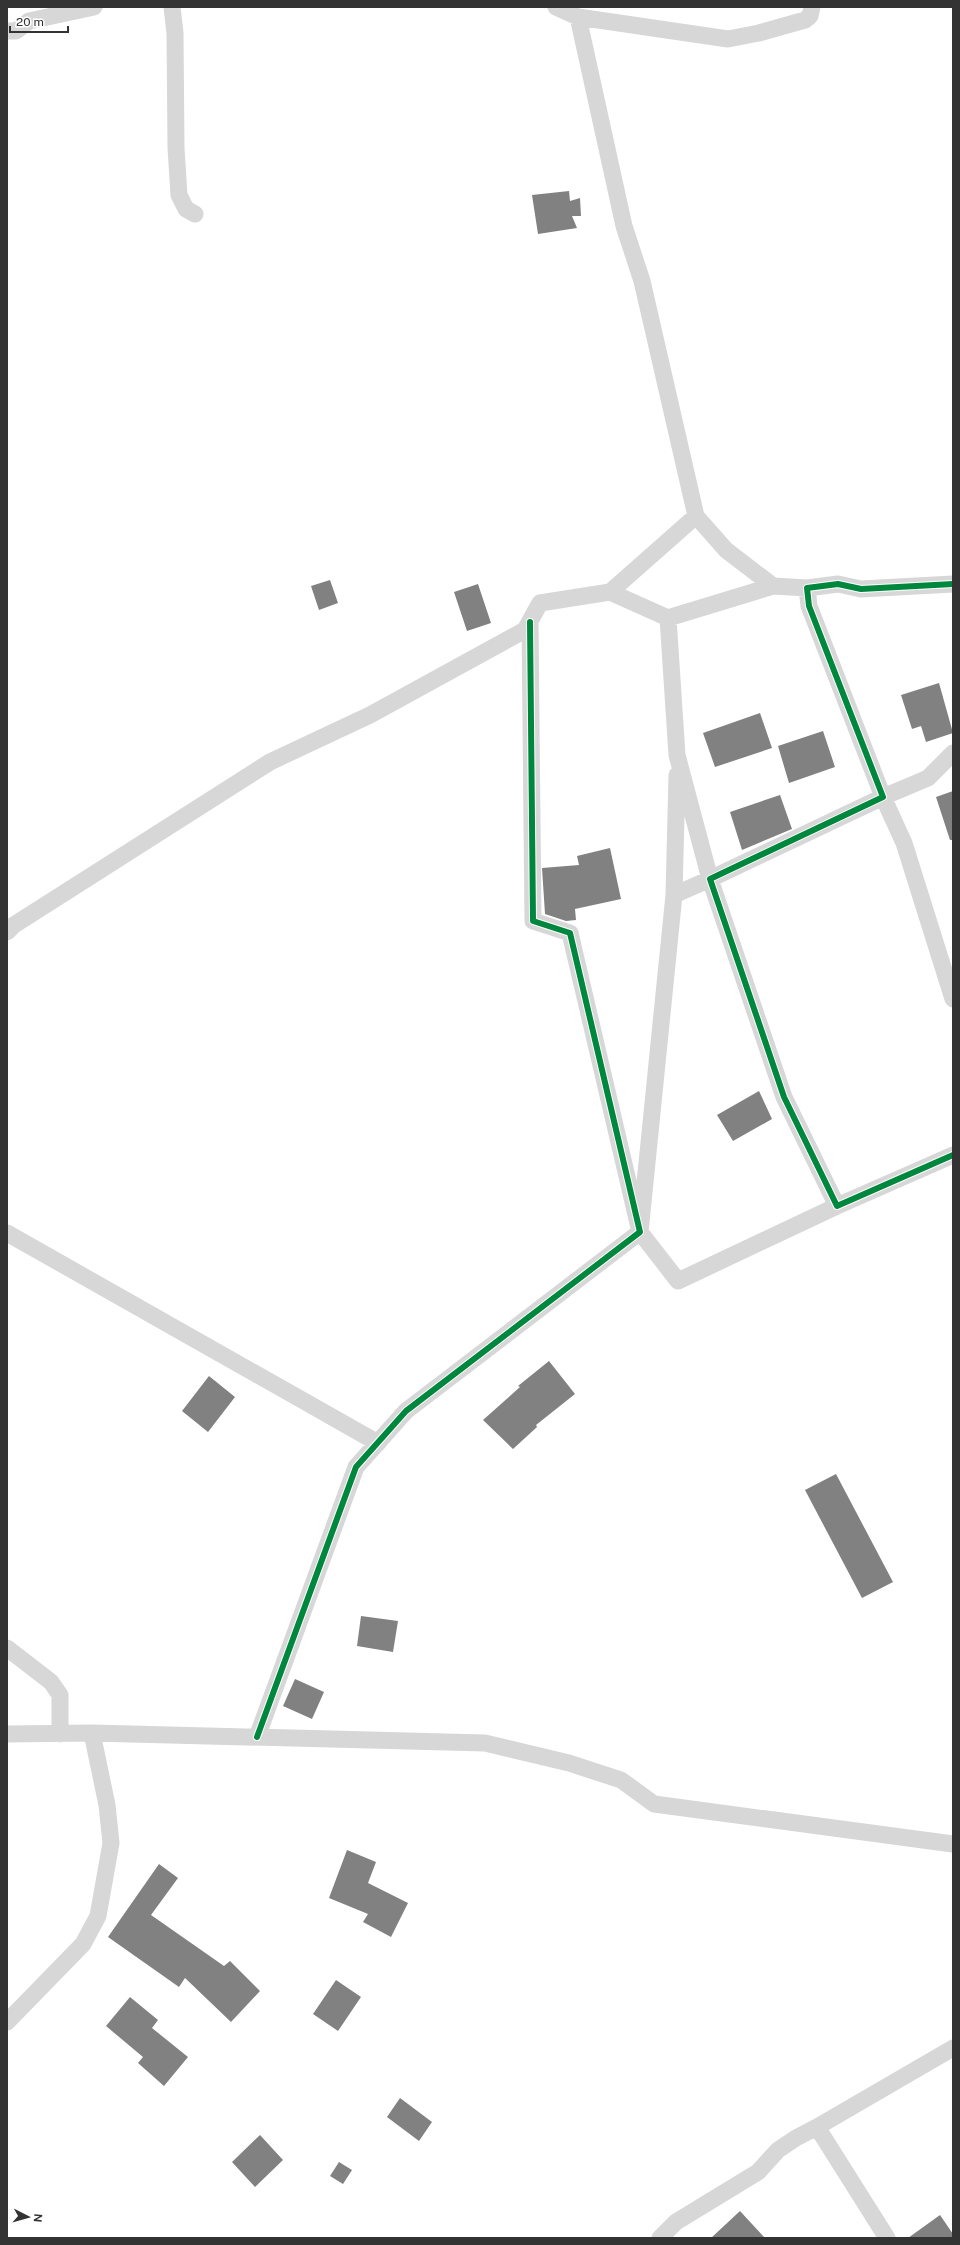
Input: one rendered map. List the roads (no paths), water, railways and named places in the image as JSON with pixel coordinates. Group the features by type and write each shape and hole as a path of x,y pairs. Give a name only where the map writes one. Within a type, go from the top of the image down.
{"street":[{"path":"7,31 16,31 29,21 94,7"},
{"path":"172,7 175,33 176,141 179,195 186,209 195,214"},
{"path":"556,7 578,17 728,38 759,34 805,20 810,16 812,7"},
{"path":"578,17 624,226 642,281 696,516 726,550 773,586"},
{"path":"7,932 14,925 270,762 370,714 526,630 540,603 610,592 696,516"},
{"path":"610,592 668,618 773,586 807,588 838,584 861,589 953,584"},
{"path":"807,588 809,606 883,797 904,842 953,999"},
{"path":"257,1737 356,1467 406,1412 640,1232 674,896 678,754 668,618"},
{"path":"530,622 532,921 570,933 640,1232 678,1281 836,1206 953,1155"},
{"path":"674,896 883,797 928,778 953,753"},
{"path":"678,754 710,879 784,1097 836,1206"},
{"path":"7,1233 378,1443"},
{"path":"7,1648 51,1682 60,1695 60,1734"},
{"path":"7,2022 83,1944 98,1916 111,1844 107,1805 92,1733"},
{"path":"7,1734 92,1733 485,1743 569,1763 621,1780 654,1804 953,1844"},
{"path":"660,2238 676,2222 758,2172 778,2150 796,2138 953,2048"},
{"path":"817,2127 887,2238"}]}
